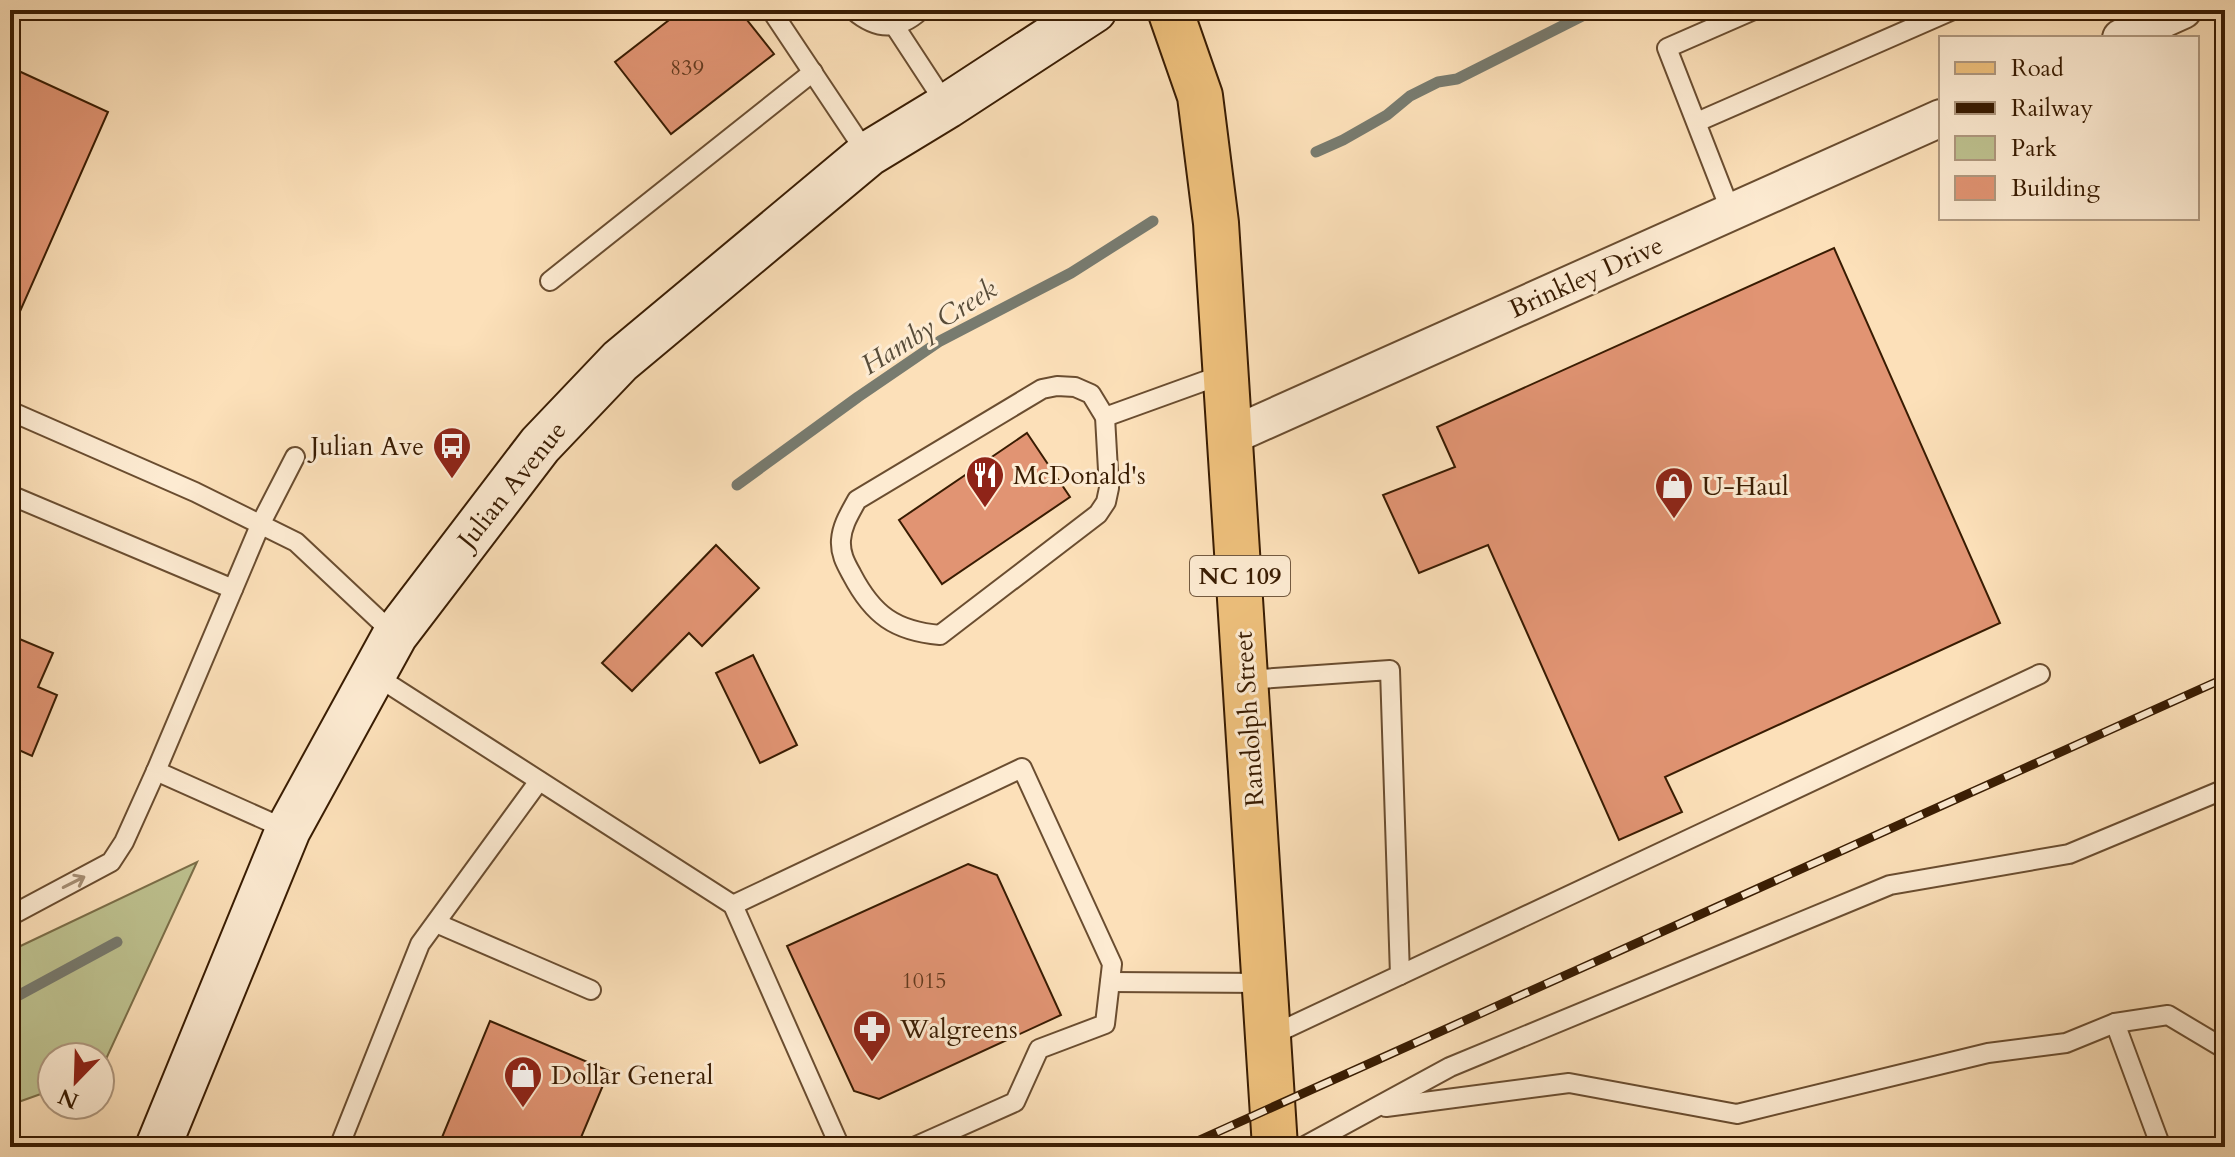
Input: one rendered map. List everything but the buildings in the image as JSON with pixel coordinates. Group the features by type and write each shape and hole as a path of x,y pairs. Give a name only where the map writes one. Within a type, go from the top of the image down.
{"main road":[{"name":"Randolph Street","path":"1170,10 1200,96 1216,223 1275,1147"}],"street":[{"name":"Julian Avenue","path":"158,1147 288,830 395,635 540,445 620,361 868,154 1094,10"},
{"path":"2125,36 2183,10"},
{"name":"Brinkley Drive","path":"1231,436 1939,119"}],"lane":[{"path":"771,10 868,154"},
{"path":"853,10 876,26 894,25 921,10"},
{"path":"1731,212 1667,48 1754,10"},
{"path":"1697,122 1953,10"},
{"path":"894,25 947,106"},
{"path":"550,281 813,72"},
{"path":"1105,417 1227,373"},
{"path":"1075,387 1091,394 1105,417 1109,488 1106,502 1098,514 940,635 921,634 903,628 874,610 842,556 844,524 857,500 1042,389 1075,387"},
{"path":"10,411 261,523 296,542 395,635"},
{"path":"10,916 111,862 156,771 261,523 295,457"},
{"path":"10,495 233,589"},
{"path":"1246,680 1390,670 1400,975"},
{"path":"373,674 733,905 840,1147"},
{"path":"1268,1037 2040,674"},
{"path":"733,905 1022,768 1112,964 1105,1024 1039,1049 1015,1102 914,1147"},
{"path":"156,771 288,830"},
{"path":"339,1147 420,944 539,781"},
{"path":"1303,1147 1450,1067 1890,885 2069,854 2225,789"},
{"path":"436,923 591,990"},
{"path":"1110,982 1265,983"},
{"path":"1375,1108 1569,1083 1737,1114 1988,1053 2066,1043 2115,1023 2168,1015 2225,1049"},
{"path":"2115,1023 2161,1147"}],"green space":[{"path":"197,862 114,1041 36,1041 36,1096 10,1105 10,951"}],"waterway":[{"name":"Hamby Creek","path":"1316,152 1387,115 1410,96 1438,82 1457,79 1594,10"},
{"name":"Hamby Creek","path":"737,485 940,341 1071,273 1153,221"},
{"name":"Hamby Creek","path":"10,1000 117,942"}],"railway":[{"path":"1184,1147 2225,678"}],"place":[{"name":"Julian Ave","path":"452,480"},
{"name":"McDonald's","path":"985,509"},
{"name":"U-Haul","path":"1674,520"},
{"name":"Walgreens","path":"872,1063"},
{"name":"Dollar General","path":"523,1109"}]}
